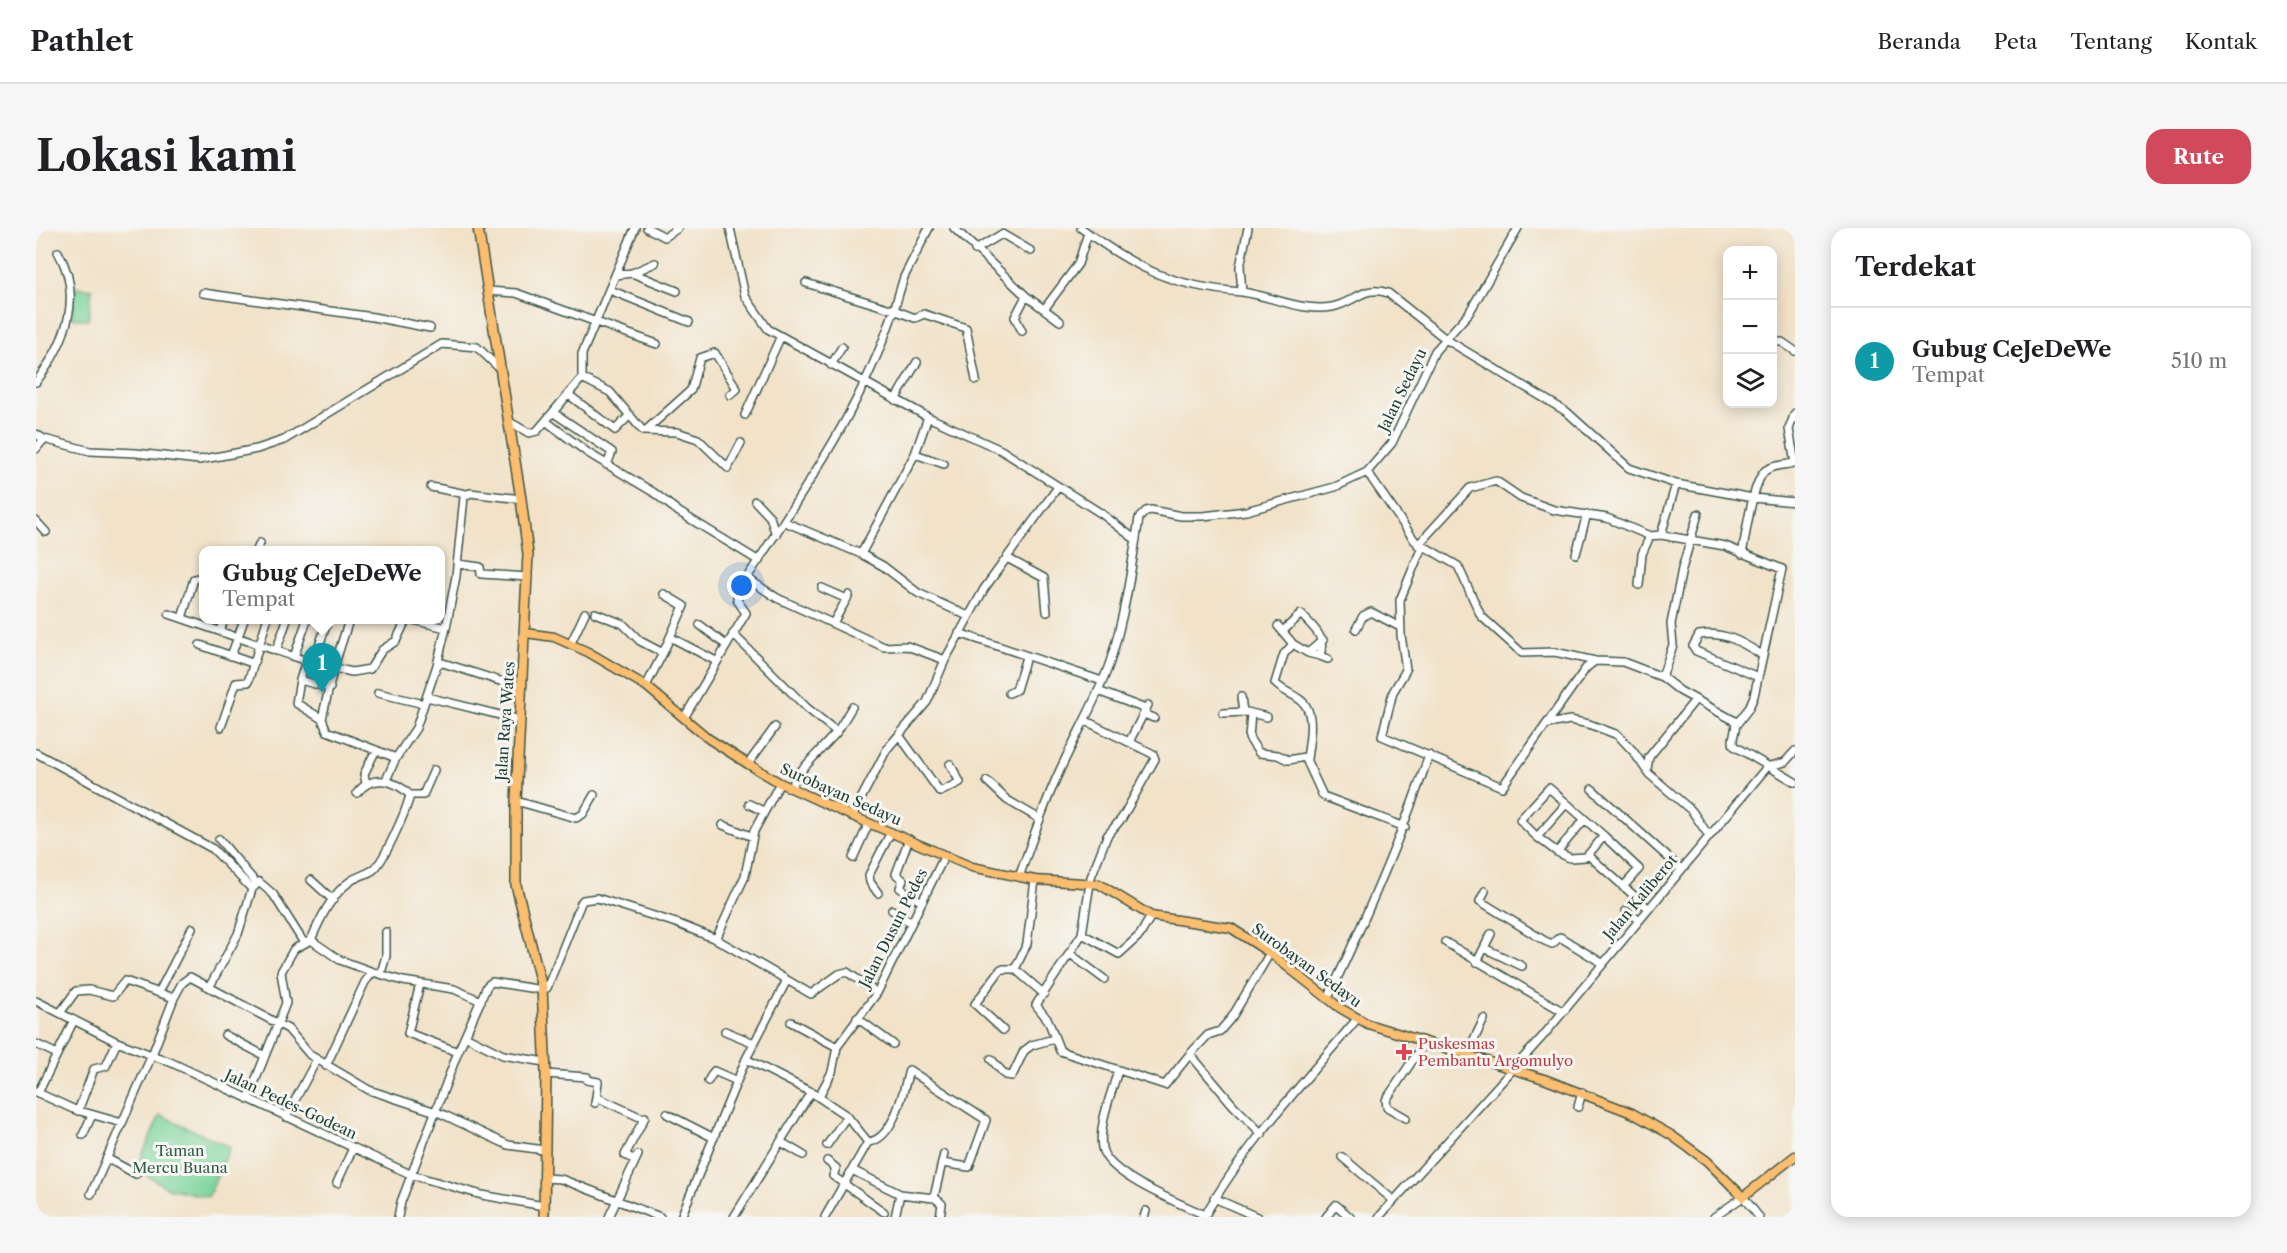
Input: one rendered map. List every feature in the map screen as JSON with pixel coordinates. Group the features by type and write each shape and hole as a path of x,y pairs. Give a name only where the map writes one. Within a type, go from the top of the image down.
{"highway":[{"name":"Jalan Raya Wates","path":"478,228 521,499 528,577 516,801 516,885 542,988 546,1074 544,1217"}],"main road":[{"name":"Surobayan Sedayu","path":"526,633 554,637 571,644 646,686 709,739 748,764 780,783 852,816 972,867 1035,880 1090,882 1105,886 1151,916 1225,926 1270,953 1357,1019 1582,1092 1632,1113 1671,1135 1707,1161 1743,1197"},
{"path":"1743,1197 1794,1159"}],"street":[{"path":"508,421 531,433 547,422 582,378 582,354 635,228"},
{"path":"646,228 665,237 678,228"},
{"path":"730,228 745,297 759,320 780,338 928,417 1001,450 1136,540"},
{"path":"684,718 746,613 736,597 785,522 863,383 894,310 904,277 929,228"},
{"path":"954,228 1026,296 1060,321"},
{"path":"1242,292 1240,267 1248,228"},
{"name":"Jalan Sedayu","path":"1367,472 1392,443 1435,351 1469,313 1518,228"},
{"path":"1045,308 1076,268 1084,230 1109,249 1169,280 1201,289 1242,292 1316,309 1335,307 1367,291 1377,289 1388,293 1447,340 1567,411 1629,468 1676,484 1753,498 1795,502"},
{"path":"975,250 1002,234 1031,251"},
{"path":"36,382 62,338 70,313 69,274 58,252"},
{"path":"616,275 632,273 655,263"},
{"path":"632,273 677,291"},
{"path":"806,283 915,318 924,314 966,328 976,380"},
{"path":"610,290 689,322"},
{"path":"488,291 516,293 657,344"},
{"path":"203,292 430,328"},
{"path":"1022,331 1015,317 1026,296"},
{"path":"745,415 780,338"},
{"path":"1777,342 1782,342 1795,351"},
{"path":"36,434 44,439 90,451 199,460 284,440 442,344 477,347 500,369"},
{"path":"831,365 842,347"},
{"path":"645,431 699,381 698,366 702,357 715,353 737,389 730,395"},
{"path":"895,400 916,362"},
{"path":"582,378 609,392 645,431 677,432 698,439 734,475"},
{"path":"569,395 615,430 630,416"},
{"path":"554,413 612,452 607,465"},
{"path":"1742,554 1753,498 1764,472 1794,463 1789,429 1795,413"},
{"path":"861,554 915,454 928,417"},
{"path":"547,422 607,465 649,489 679,513 759,561"},
{"path":"36,449 44,439"},
{"path":"728,468 741,443"},
{"path":"915,454 944,464"},
{"path":"1020,877 1063,763 1086,721 1110,661 1127,593 1139,518 1146,511 1181,516 1227,515 1335,487 1367,472 1420,546 1458,566 1481,616 1522,653 1555,651 1595,661 1623,662 1662,677 1695,700 1731,718 1736,725"},
{"path":"1595,661 1586,668 1502,787 1382,735 1393,692 1406,670 1400,627 1400,600 1420,546 1466,492 1480,484 1500,482 1521,498 1554,510 1607,518 1650,536 1660,535 1725,546 1782,569 1752,702 1736,725 1732,740 1734,746 1795,782"},
{"path":"1660,535 1676,484"},
{"path":"431,487 466,494 521,499"},
{"path":"852,816 885,753 927,702 945,660 968,616 1058,487"},
{"path":"386,780 396,758 414,732 437,665 458,564 462,502 466,494"},
{"path":"755,501 770,517 777,535"},
{"path":"1576,554 1587,514"},
{"path":"1662,677 1673,645 1671,624 1682,569 1698,514"},
{"path":"36,521 46,532"},
{"path":"785,522 861,554 884,566 918,593 968,616"},
{"path":"1639,585 1642,554 1650,536"},
{"path":"1007,558 1044,579 1047,612"},
{"path":"458,564 480,567 481,574 528,577"},
{"path":"182,618 194,579 199,578"},
{"path":"747,578 772,595 887,648 907,646 945,660"},
{"path":"822,588 848,597 833,623"},
{"path":"646,686 684,606 664,594"},
{"path":"1356,629 1363,616 1371,612 1400,627"},
{"path":"571,644 585,613"},
{"path":"595,613 623,624 640,641 663,652"},
{"path":"169,614 199,620"},
{"path":"1323,640 1301,614 1280,629 1293,644 1308,653 1328,659"},
{"path":"209,624 237,638 310,662 352,672 370,669 382,650 396,641 404,624"},
{"path":"220,631 223,624"},
{"path":"231,656 242,624"},
{"path":"221,727 236,683 248,683 252,663 266,624"},
{"path":"276,651 286,624"},
{"path":"294,657 306,624"},
{"path":"326,624 300,680 296,703 322,719 327,731 396,758"},
{"path":"322,719 348,624"},
{"path":"430,624 446,628"},
{"path":"700,625 726,645"},
{"path":"959,633 1026,657 1076,670 1102,681"},
{"path":"733,634 807,708 837,732"},
{"path":"1758,677 1696,651 1693,646 1699,635 1722,635 1736,639 1762,655"},
{"path":"670,637 716,661"},
{"path":"1308,653 1323,640"},
{"path":"1320,656 1323,640"},
{"path":"1293,644 1284,654 1275,683 1304,702 1307,708 1310,724 1307,759 1323,796 1405,827"},
{"path":"200,645 252,663"},
{"path":"1009,693 1016,690 1026,657"},
{"path":"437,665 443,663 522,688"},
{"path":"300,680 330,688"},
{"path":"1098,691 1145,709 1154,718"},
{"path":"378,693 425,700 520,720"},
{"path":"1241,697 1247,713 1249,738 1259,753 1278,755 1288,760 1302,757 1307,759"},
{"path":"1647,769 1649,757 1695,700"},
{"path":"791,788 797,775 837,732 852,707"},
{"path":"1129,742 1145,709"},
{"path":"1222,713 1247,713 1267,717"},
{"path":"1548,724 1570,720 1605,729 1618,735 1647,769 1692,811 1710,836"},
{"path":"1086,721 1153,754 1155,759 1122,818 1107,836 1090,882 1082,934 1036,1005 1048,1020 1054,1039 1063,1053 1165,1084 1208,1035 1220,1031 1232,1017 1270,953"},
{"path":"748,764 775,727"},
{"path":"899,735 940,792 960,782 950,764"},
{"path":"366,783 364,774 376,750"},
{"name":"Jalan Kaliberot","path":"1378,1217 1512,1071 1767,767 1785,762 1795,751"},
{"path":"36,753 213,849 254,886"},
{"path":"1328,998 1372,906 1405,827 1429,755"},
{"path":"357,794 366,783 375,779 386,780 410,795 423,795 434,770"},
{"path":"987,780 1007,800 1040,819"},
{"path":"716,939 745,876 753,837 763,811 780,783"},
{"path":"1604,836 1588,855 1570,858 1557,852 1537,837 1520,820 1549,788 1566,804 1604,836 1639,868 1623,887"},
{"path":"1592,789 1681,869"},
{"path":"248,1099 286,1003 281,972 294,949 307,942 333,900 351,880 374,869 382,859 410,795"},
{"path":"516,801 576,818 583,814 594,795"},
{"path":"749,804 763,811"},
{"path":"1537,837 1566,804"},
{"path":"1557,852 1584,820"},
{"path":"853,858 865,848 869,823"},
{"path":"723,825 753,837"},
{"path":"865,848 878,853 890,831"},
{"path":"878,893 870,882 869,875 890,831"},
{"path":"219,839 254,886"},
{"path":"909,839 896,874 903,880 900,888 922,902"},
{"name":"Jalan Dusun Pedes","path":"819,1096 832,1071 837,1047 877,993 945,855"},
{"path":"1588,855 1648,908"},
{"path":"311,880 333,900"},
{"path":"1015,969 1027,944 1031,916 1029,905 1035,880"},
{"path":"254,886 262,883 273,894 307,942 340,960 420,984 454,989 482,1001"},
{"path":"210,986 238,934 254,886"},
{"path":"1485,891 1480,901 1535,935 1551,944 1561,937 1602,963"},
{"path":"398,1217 458,1052 492,982 542,988 550,983 583,900 597,898 676,922 716,939 811,994 839,974 847,972 877,993"},
{"path":"892,910 910,922"},
{"path":"1626,911 1639,919"},
{"path":"1082,934 1119,954 1140,935 1151,916"},
{"path":"159,992 192,928"},
{"path":"326,1065 365,982 377,972 386,957 386,932"},
{"path":"1477,962 1491,934"},
{"path":"1445,942 1562,1011"},
{"path":"1484,948 1522,966"},
{"path":"1069,953 1104,979"},
{"path":"1003,1030 975,1004 1001,969 1008,967 1015,969 1044,994"},
{"path":"91,1194 108,1159 174,998 188,977 195,978 277,1022 294,1034 317,1059 369,1090 435,1111 508,1145 544,1150"},
{"path":"681,1217 746,1059 787,980"},
{"path":"60,1012 73,993 89,990 113,996 125,981 174,998"},
{"path":"420,984 408,1033 458,1052"},
{"name":"Jalan Pedes-Godean","path":"36,1001 117,1042 152,1055 412,1175 482,1195 544,1206"},
{"path":"857,1018 893,1044"},
{"path":"1118,1070 1103,1134 1104,1154 1113,1164 1142,1185 1204,1216 1262,1134 1357,1019"},
{"path":"1466,1056 1484,1019"},
{"path":"74,1020 37,1092 78,1111 122,1124"},
{"path":"790,1022 837,1047"},
{"path":"725,1031 754,1043"},
{"path":"225,1035 265,1056"},
{"path":"465,1036 503,1056 545,1062"},
{"path":"991,1059 1005,1075 1012,1076 1024,1052 1032,1045 1054,1039"},
{"path":"78,1111 93,1069 106,1066 117,1042"},
{"path":"1406,1118 1388,1107 1386,1101 1425,1042"},
{"path":"36,1044 57,1054"},
{"path":"1190,1054 1233,1105 1262,1134"},
{"path":"286,1117 317,1059"},
{"path":"746,1059 819,1096 847,1116 868,1142"},
{"path":"825,1217 868,1142 878,1138 897,1114 909,1070 986,1120 969,1167 942,1163"},
{"path":"708,1081 714,1071 737,1081"},
{"path":"546,1074 587,1077 587,1080 598,1082 595,1100 644,1117 625,1155 637,1158 609,1217"},
{"path":"735,1217 811,1092"},
{"path":"1578,1107 1582,1092"},
{"path":"83,1135 92,1114"},
{"path":"667,1114 714,1138"},
{"path":"827,1145 847,1116"},
{"path":"781,1142 803,1155"},
{"path":"337,1183 353,1148"},
{"path":"934,1198 944,1154"},
{"path":"1342,1157 1393,1200"},
{"path":"108,1159 136,1174"},
{"path":"827,1161 836,1168 833,1176 884,1212"},
{"path":"852,1170 900,1194 934,1198 942,1204 940,1217"},
{"path":"544,1178 561,1179 660,1217"},
{"path":"895,1217 900,1194"},
{"path":"1714,1217 1743,1197 1759,1217"},
{"path":"1215,1198 1257,1217"},
{"path":"1326,1217 1336,1205 1350,1217"}],"green space":[{"path":"76,287 92,289 88,320 72,318"},
{"name":"Taman Mercu Buana","path":"160,1115 230,1147 208,1197 168,1188 136,1169"}],"place":[{"name":"Gubug CeJeDeWe","path":"322,693"},
{"name":"Puskesmas Pembantu Argomulyo","path":"1404,1052"}]}
